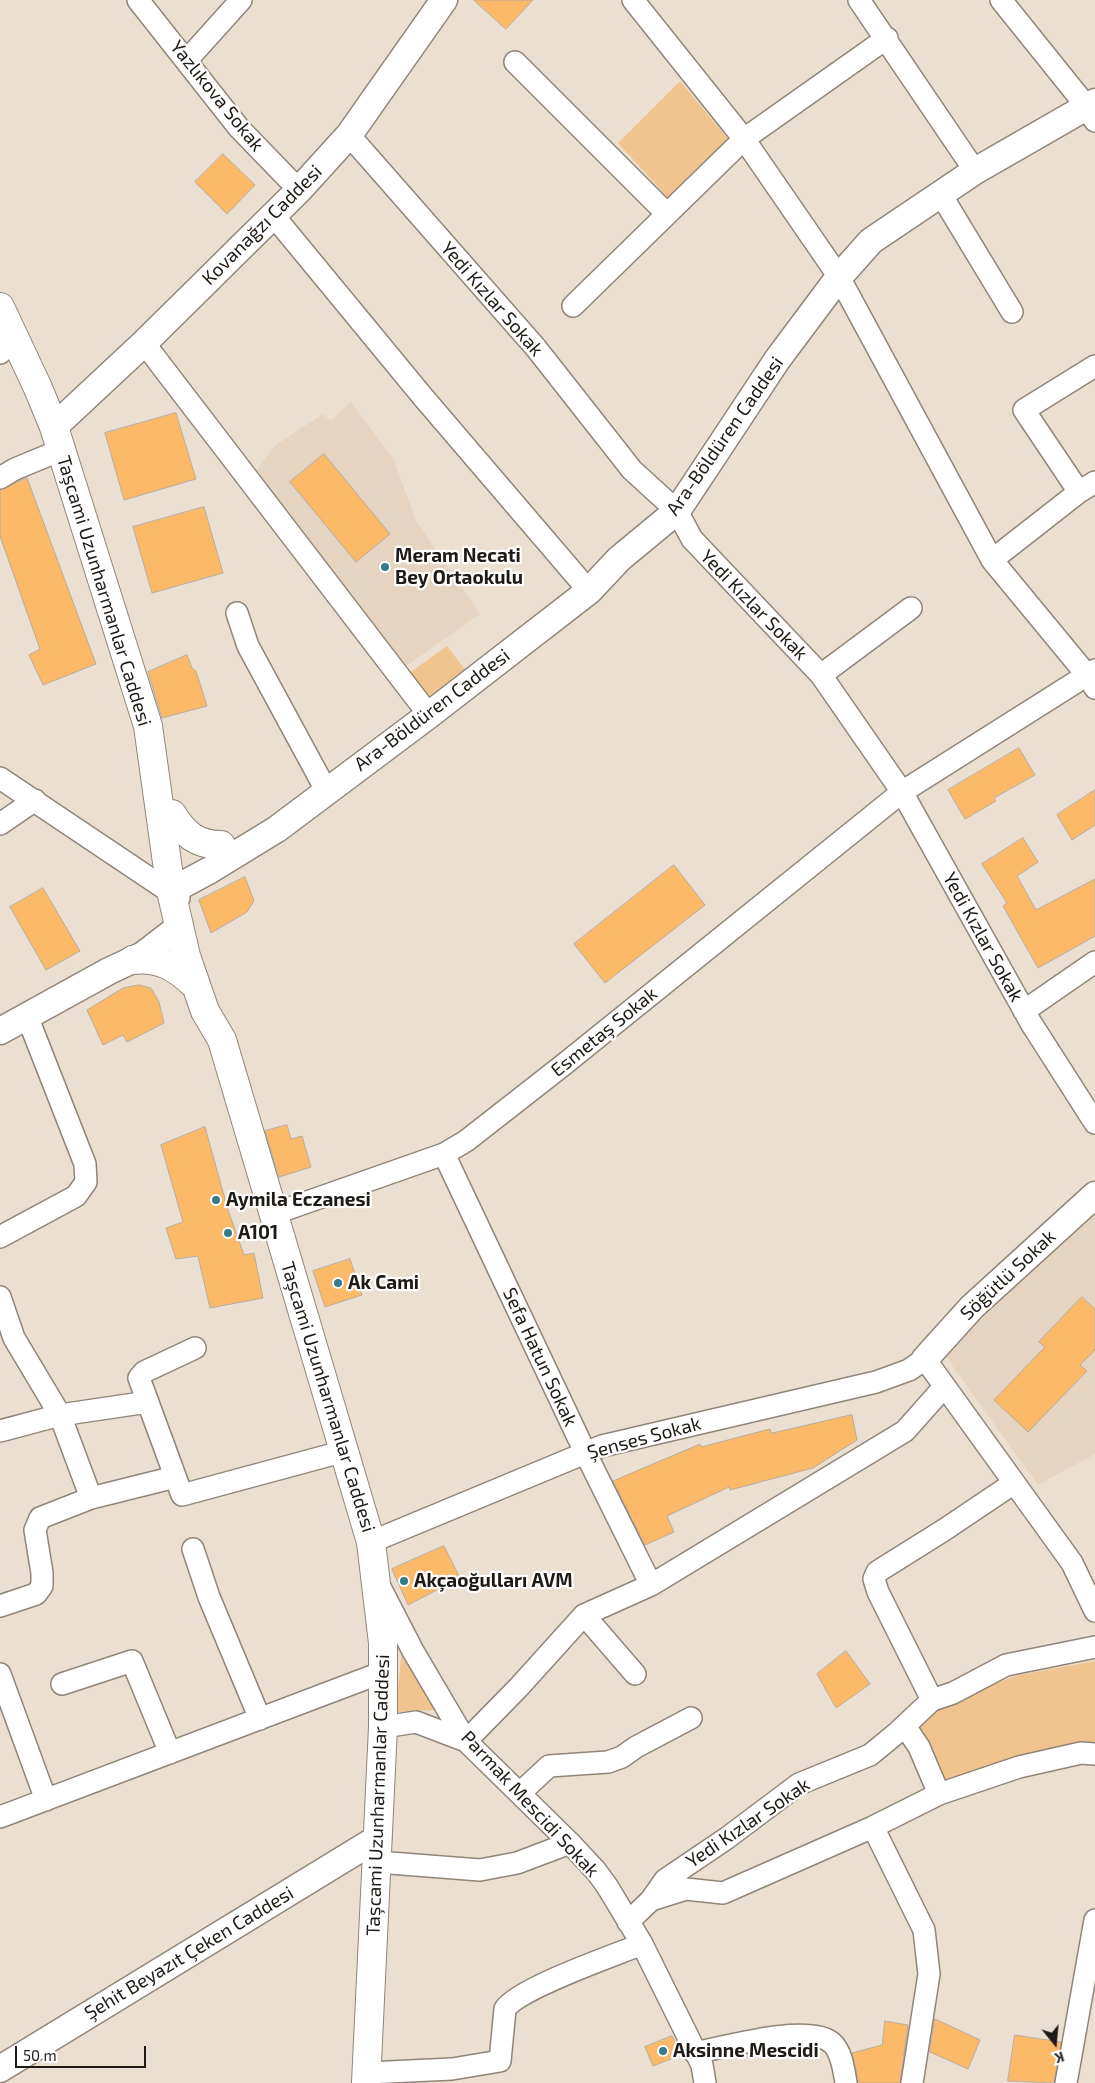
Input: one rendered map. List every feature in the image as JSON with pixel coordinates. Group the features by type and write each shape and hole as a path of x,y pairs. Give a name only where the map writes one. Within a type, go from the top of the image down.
{"main road":[{"name":"Taşcami Uzunharmanlar Caddesi","path":"0,307 8,346 38,388 57,438 148,726 195,985 205,1011 222,1040 371,1542 382,1623 383,1727 366,2078"},
{"path":"148,726 162,755 172,814 177,894 219,1014 222,1040"},
{"path":"172,814 179,826 201,844 221,845"},
{"path":"121,966 146,959 174,968 195,985"}],"street":[{"name":"Yazlıkova Sokak","path":"138,0 239,128 299,190"},
{"path":"187,60 241,0"},
{"name":"Kovanağzı Caddesi","path":"57,438 144,343 299,190 349,135 444,0"},
{"path":"633,0 744,139 839,277 992,560 1092,678"},
{"path":"859,0 887,38 975,171"},
{"path":"1001,0 1092,110"},
{"path":"573,306 744,139 887,38"},
{"path":"515,62 667,214"},
{"name":"Ara-Böldüren Caddesi","path":"177,894 270,834 326,790 429,715 588,590 619,559 677,511 777,360 839,277 871,241 975,171 1092,110"},
{"name":"Yedi Kızlar Sokak","path":"349,135 536,348 632,470 677,511 692,540 821,675 902,792 1024,1011 1095,1123"},
{"path":"940,193 1012,312"},
{"path":"273,215 423,397 588,590"},
{"path":"144,343 429,715"},
{"path":"992,560 1087,487 1024,410 1095,366"},
{"path":"0,478 57,438"},
{"path":"821,675 911,608"},
{"path":"237,613 248,646 326,790"},
{"name":"Esmetaş Sokak","path":"273,1214 444,1154 466,1141 540,1084 902,792 1092,678"},
{"path":"0,778 177,894 119,956 121,966 0,1031"},
{"name":"Ara-Böldüren Caddesi","path":"177,894 221,845 326,790"},
{"path":"0,824 35,800"},
{"path":"1024,1011 1095,962"},
{"path":"0,1237 76,1196 86,1182 85,1164 27,1016"},
{"name":"Sefa Hatun Sokak","path":"444,1154 585,1452 651,1586"},
{"name":"Söğütlü Sokak","path":"925,1359 972,1307 1095,1194"},
{"path":"0,1297 14,1338 60,1415 91,1498"},
{"path":"195,1348 144,1372 139,1378 182,1495 345,1452"},
{"path":"925,1359 1072,1563 1095,1611"},
{"name":"Şenses Sokak","path":"371,1542 585,1452 620,1441 876,1382 909,1370 925,1359"},
{"path":"383,1727 416,1722 466,1741 518,1688 584,1615 651,1586 906,1431 944,1387"},
{"path":"0,1431 60,1415 148,1402"},
{"path":"0,1606 36,1594 42,1586 42,1573 34,1530 40,1518 91,1498 175,1477"},
{"path":"932,1700 878,1592 874,1579 877,1572 1014,1483"},
{"path":"193,1549 209,1597 260,1719"},
{"name":"Parmak Mescidi Sokak","path":"377,1580 412,1650 466,1741 596,1871 642,1944 702,2065 705,2083"},
{"path":"584,1615 635,1674"},
{"name":"Yedi Kızlar Sokak","path":"628,1922 651,1900 664,1880 727,1838 799,1784 870,1755 905,1726 932,1700 954,1693 1006,1665 1095,1647"},
{"path":"62,1684 132,1661 170,1753"},
{"path":"0,1817 383,1672"},
{"path":"0,1674 46,1800"},
{"path":"520,1793 549,1766 608,1762 622,1757 636,1747 691,1718"},
{"path":"905,1726 919,1747 939,1794"},
{"path":"651,1900 686,1889 722,1892 873,1827 939,1794 1019,1768 1081,1753 1095,1754"},
{"path":"873,1827 924,1930 929,1974 912,2083"},
{"path":"377,1850 480,1870 517,1863 570,1843"},
{"name":"Şehit Beyazıt Çeken Caddesi","path":"0,2069 377,1850"},
{"path":"1066,2083 1086,2029 1095,1920"},
{"path":"366,2078 452,2069 500,2061 504,2009 509,2002 527,1991 642,1944"},
{"path":"695,2053 788,2034 827,2039 834,2045 844,2067 846,2083"}],"shaded area":[{"path":"680,81 733,145 670,200 618,143"},
{"name":"Meram Necati Bey Ortaokulu","path":"351,402 394,460 416,521 480,614 402,669 252,476 276,445 323,414 331,421"},
{"path":"447,646 466,671 426,699 408,674"},
{"path":"1095,1210 1095,1454 1038,1485 944,1354"},
{"path":"402,1646 437,1710 396,1712"},
{"path":"1095,1661 1095,1745 943,1787 917,1726 939,1708 1014,1676"}],"building":[{"path":"474,0 533,0 506,29"},
{"path":"223,154 255,185 227,214 195,182"},
{"path":"176,413 196,479 124,500 105,433"},
{"path":"324,454 390,534 356,562 290,482"},
{"path":"27,478 96,664 43,685 29,655 40,649 0,536 0,490"},
{"path":"204,507 223,573 152,593 133,527"},
{"path":"187,655 192,668 196,671 207,706 162,718 148,672"},
{"path":"1019,748 1035,775 994,798 996,801 965,819 948,790"},
{"path":"1095,790 1095,825 1072,840 1057,815"},
{"path":"1023,838 1038,862 1017,876 1036,910 1095,879 1095,936 1038,968 1003,906 1007,903 982,864"},
{"path":"674,865 705,905 605,983 574,944"},
{"path":"245,877 254,901 247,912 211,933 199,900"},
{"path":"43,888 80,951 46,970 10,907"},
{"path":"139,985 151,988 159,1002 164,1023 127,1042 123,1035 103,1045 87,1010 123,988"},
{"path":"287,1125 291,1139 302,1136 311,1167 279,1177 265,1131"},
{"path":"205,1127 228,1210 244,1255 254,1253 263,1298 210,1308 198,1256 176,1259 166,1228 183,1222 161,1145"},
{"name":"Ak Cami","path":"350,1259 362,1295 325,1307 313,1271"},
{"path":"1082,1297 1095,1309 1095,1350 1080,1365 1087,1371 1028,1432 994,1400 1045,1347 1039,1342"},
{"path":"852,1415 857,1440 813,1468 730,1490 729,1487 667,1516 674,1532 645,1545 613,1481 700,1444 701,1447 770,1429 771,1433"},
{"path":"444,1546 460,1578 408,1605 392,1569"},
{"path":"846,1651 870,1684 836,1708 817,1674"},
{"path":"935,2019 980,2040 968,2069 930,2052"},
{"path":"885,2021 908,2025 900,2083 859,2083 852,2053 882,2045"},
{"path":"1015,2035 1061,2042 1054,2083 1008,2081"},
{"name":"Aksinne Mescidi","path":"672,2036 681,2055 653,2066 645,2047"}],"place":[{"name":"Meram Necati Bey Ortaokulu","path":"385,567"},
{"name":"Aymila Eczanesi","path":"216,1200"},
{"name":"A101","path":"228,1233"},
{"name":"Ak Cami","path":"338,1283"},
{"name":"Akçaoğulları AVM","path":"404,1581"},
{"name":"Aksinne Mescidi","path":"663,2051"}]}
